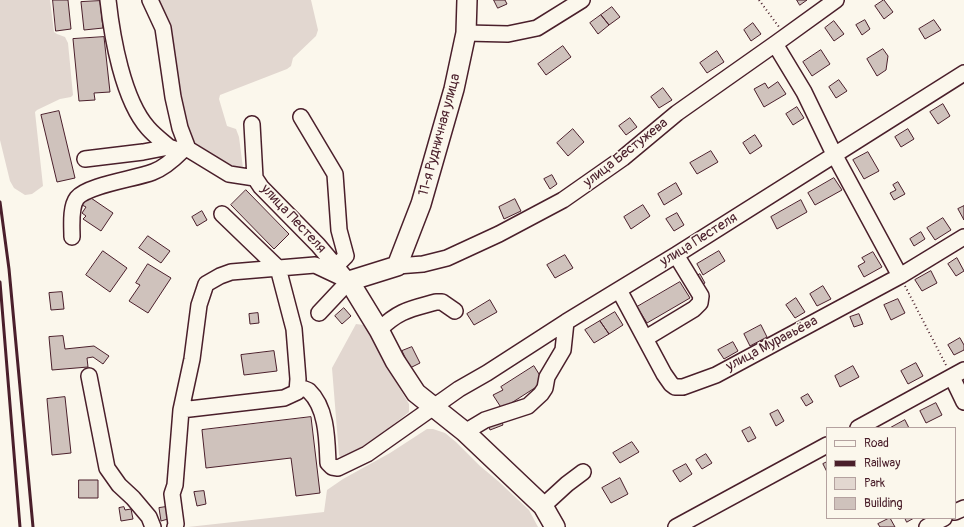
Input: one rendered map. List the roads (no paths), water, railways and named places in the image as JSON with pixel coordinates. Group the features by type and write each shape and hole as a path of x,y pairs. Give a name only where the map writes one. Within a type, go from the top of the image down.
{"main road":[{"name":"11-я Рудничная улица","path":"396,266 421,204 454,89 466,33 467,0"},
{"path":"349,281 396,266"},
{"name":"улица Пестеля","path":"349,281 380,330 395,360 416,393 465,432 543,506 555,527"}],"street":[{"name":"улица Пестеля","path":"108,0 111,28 129,96 148,128 180,149 229,174 255,178 261,187 318,244 349,281"},
{"path":"72,237 72,215 77,198 88,190 153,172 163,167 180,149 180,128 176,112 163,28 150,0"},
{"path":"466,33 508,34 537,28 582,0"},
{"name":"улица Бестужева","path":"396,266 423,264 447,258 499,234 563,200 623,158 677,113 836,0"},
{"path":"780,40 834,154 900,276"},
{"name":"улица Пестеля","path":"434,407 459,389 487,373 566,322 676,256 834,154 964,73"},
{"path":"301,117 335,174 339,230 346,256 336,266"},
{"path":"252,124 255,178"},
{"path":"85,159 180,149"},
{"path":"181,410 284,398 297,392 298,379 294,329 278,268 222,214"},
{"name":"улица Муравьёва","path":"619,290 664,374 675,387 683,387 716,375 900,276 964,238"},
{"path":"646,338 694,309 700,303 701,296 676,256"},
{"path":"175,527 176,524 172,494 175,485 181,410 192,359 199,305 206,284 231,272 315,265 349,281 319,313"},
{"path":"380,330 402,312 436,302 442,302 455,311"},
{"path":"465,432 485,420 528,406 541,394 545,388 548,377 563,350 566,322"},
{"path":"860,427 958,374 964,402"},
{"path":"89,376 107,468 119,485 133,498 149,517 152,527"},
{"path":"298,387 308,390 316,401 325,420 328,463 332,467 338,468 367,454 434,407"},
{"path":"676,527 826,446"},
{"path":"543,506 567,484 583,472"},
{"path":"927,527 942,519"}],"railway":[{"path":"0,202 9,269 33,527"},
{"path":"0,282 20,527"}]}
